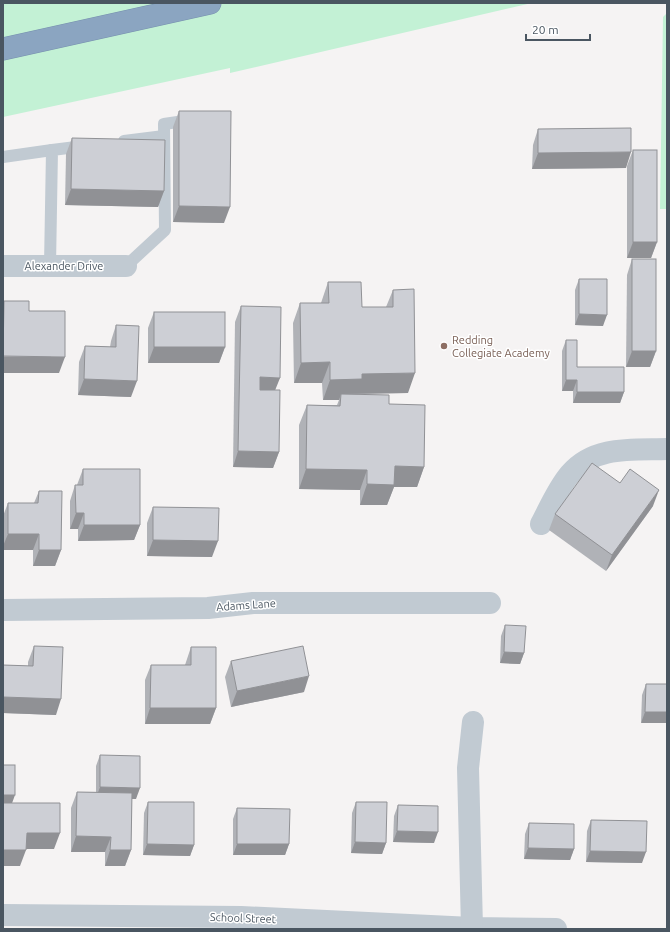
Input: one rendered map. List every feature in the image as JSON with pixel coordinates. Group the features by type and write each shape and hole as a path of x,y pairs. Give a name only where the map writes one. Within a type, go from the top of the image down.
{"highway":[{"path":"3,49 210,3"}],"street":[{"name":"Alexander Drive","path":"3,266 126,266"},
{"path":"541,524 570,473 583,462 595,455 630,450 667,449"},
{"name":"Adams Lane","path":"3,610 208,608 252,603 490,603"},
{"path":"472,928 468,768 473,722"},
{"name":"School Street","path":"3,915 241,923 556,929"}],"lane":[{"path":"126,266 164,230 164,124 202,118"},
{"path":"112,143 164,136"},
{"path":"3,157 97,145"},
{"path":"50,266 52,150"}],"green space":[{"path":"3,3 532,3 230,73 230,68 3,117"},
{"path":"667,13 667,209 660,209 663,17"}],"building":[{"path":"179,111 231,111 230,207 179,206"},
{"path":"631,128 631,152 538,153 538,129"},
{"path":"72,138 165,140 164,191 71,189"},
{"path":"633,150 657,150 657,242 633,242"},
{"path":"632,259 656,259 656,351 632,351"},
{"path":"579,279 607,279 607,315 579,314"},
{"path":"328,282 361,282 362,307 393,307 393,290 414,289 415,373 362,374 362,379 330,380 330,362 301,363 300,303 329,303"},
{"path":"4,301 29,301 29,311 65,311 65,357 3,356"},
{"path":"241,306 281,307 280,378 260,377 260,390 280,390 279,452 238,451"},
{"path":"154,312 225,312 225,347 154,347"},
{"path":"116,325 139,326 137,381 84,379 85,346 116,347"},
{"path":"566,340 577,340 577,367 624,367 624,392 577,392 577,380 566,380"},
{"path":"341,394 389,395 389,404 425,405 424,467 395,466 394,485 367,484 367,470 306,469 307,405 340,406"},
{"path":"592,463 620,483 630,469 659,490 612,555 555,514"},
{"path":"83,469 140,469 140,525 84,525 84,513 76,513 75,485 83,485"},
{"path":"39,491 62,491 61,550 39,550 39,534 8,534 8,503 38,503"},
{"path":"153,507 219,508 218,541 153,540"},
{"path":"505,625 526,626 524,653 504,652"},
{"path":"34,646 63,647 61,699 3,697 3,665 33,666"},
{"path":"303,646 309,676 237,691 231,661"},
{"path":"191,647 216,647 216,708 150,708 151,665 191,665"},
{"path":"646,684 667,684 667,712 645,712"},
{"path":"100,755 140,756 140,788 100,787"},
{"path":"3,765 15,765 15,795 3,795"},
{"path":"77,792 132,793 131,850 110,850 111,837 76,836"},
{"path":"148,802 194,802 194,845 147,844"},
{"path":"356,802 387,802 386,843 355,842"},
{"path":"3,803 60,803 60,833 27,833 26,850 3,850"},
{"path":"398,805 438,806 438,832 397,831"},
{"path":"237,808 290,809 289,844 237,844"},
{"path":"591,820 647,821 646,852 590,851"},
{"path":"529,823 574,824 574,849 528,848"}],"place":[{"name":"Redding Collegiate Academy","path":"444,346"}]}
